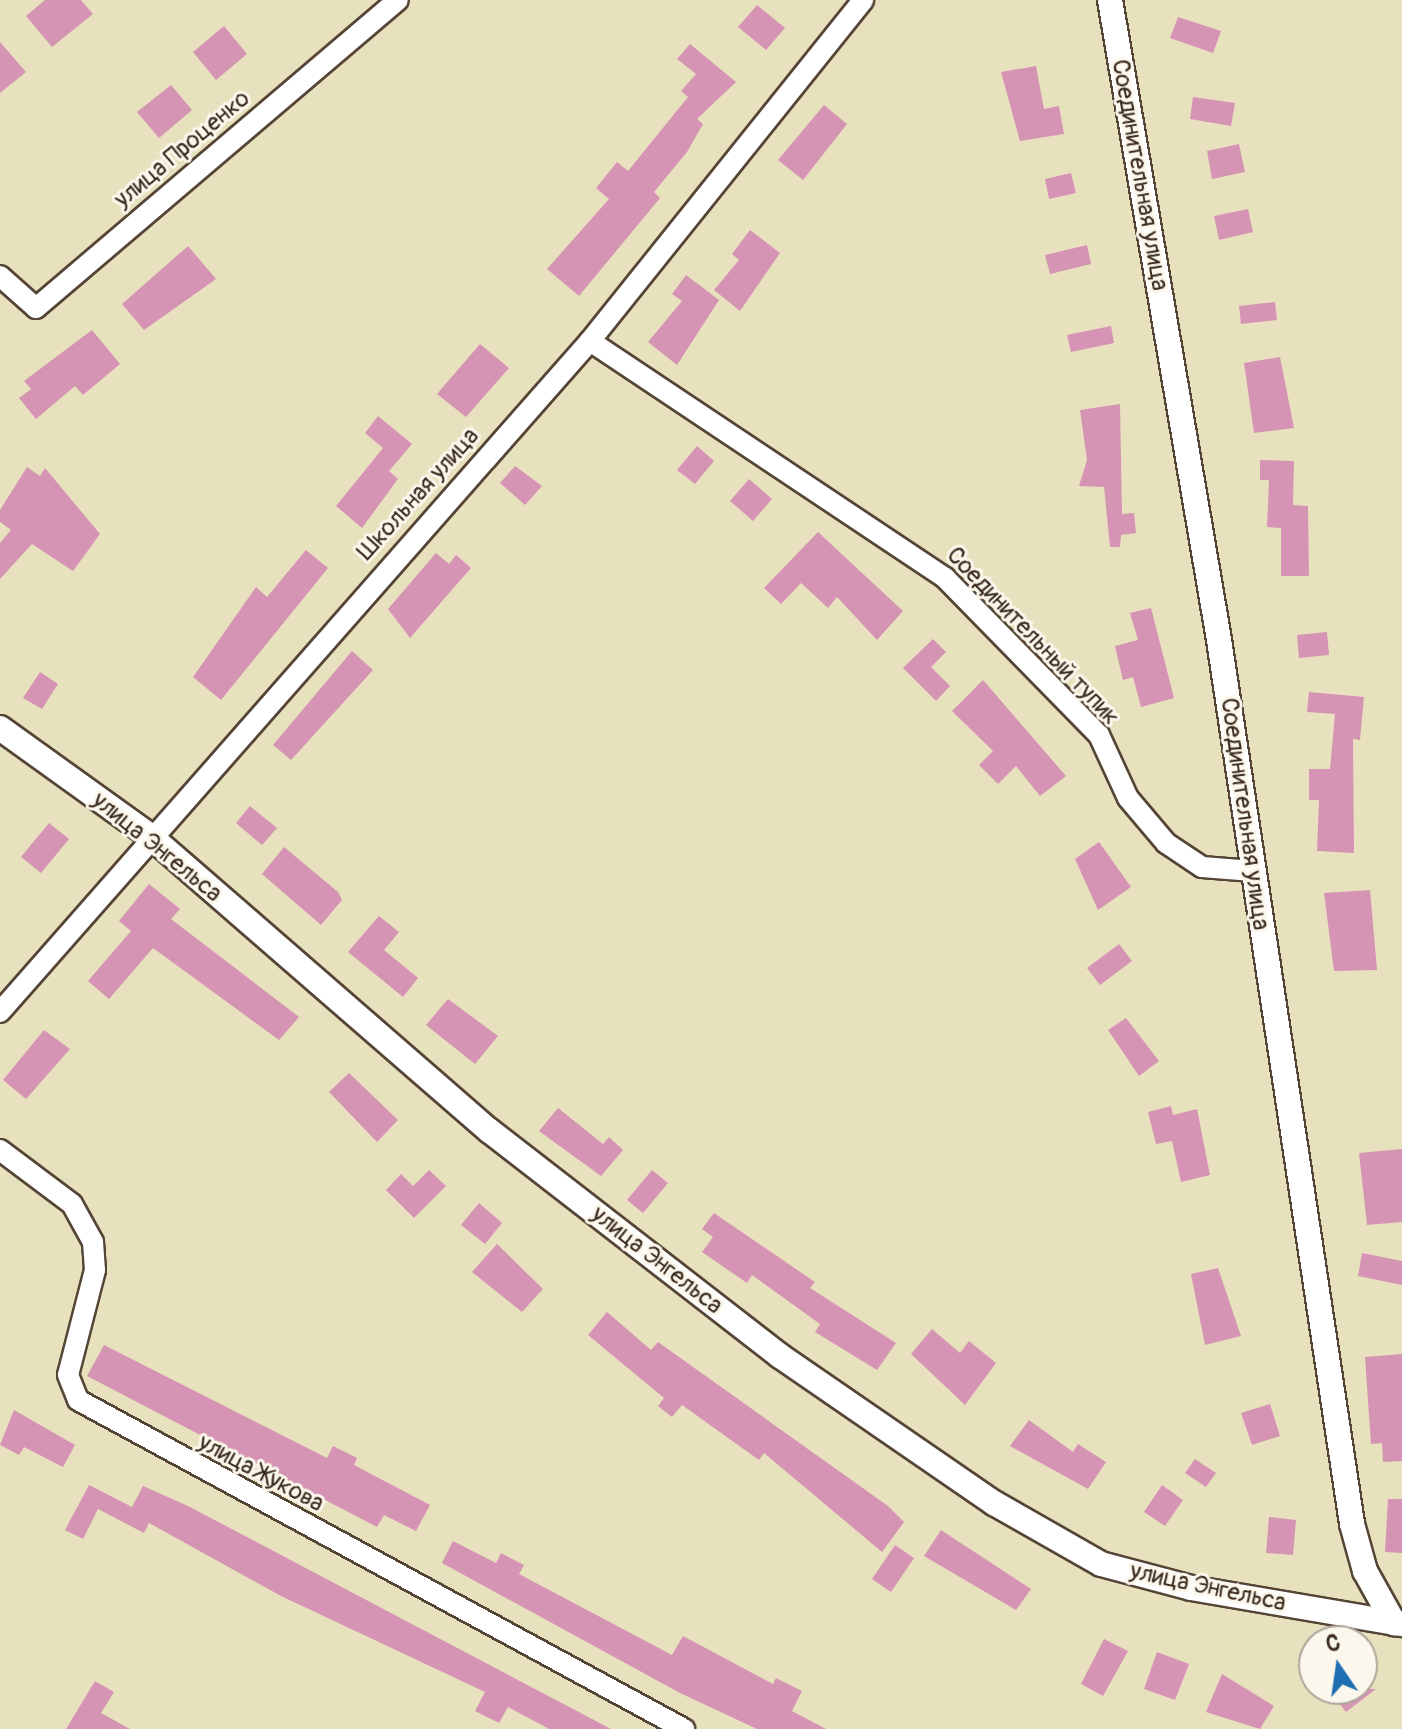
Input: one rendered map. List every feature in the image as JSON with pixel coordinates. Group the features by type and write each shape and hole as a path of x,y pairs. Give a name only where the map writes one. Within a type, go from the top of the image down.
{"street":[{"name":"улица Проценко","path":"0,276 36,308 398,0"},
{"name":"Школьная улица","path":"0,1012 149,835 590,341 863,0"},
{"name":"Соединительная улица","path":"1110,0 1253,871 1352,1524 1365,1571 1399,1628"},
{"name":"Соединительный тупик","path":"590,341 945,578 1099,735 1128,798 1166,843 1202,867 1253,871"},
{"name":"улица Энгельса","path":"0,728 149,835 490,1131 780,1356 994,1503 1101,1564 1191,1588 1399,1628"},
{"name":"улица Жукова","path":"0,1150 72,1204 93,1242 95,1270 68,1375 78,1400 684,1729"}],"building":[{"path":"45,0 81,0 93,14 52,47 26,16"},
{"path":"757,5 785,28 766,50 738,27"},
{"path":"1178,17 1221,31 1213,53 1170,38"},
{"path":"224,26 247,54 216,80 193,52"},
{"path":"0,42 26,72 0,93"},
{"path":"690,44 736,82 697,119 703,124 687,152 654,192 660,198 579,296 547,269 609,199 596,188 617,162 628,171 688,97 681,91 696,74 677,59"},
{"path":"1036,66 1044,109 1059,106 1064,134 1020,141 1001,72"},
{"path":"171,85 192,110 159,138 137,112"},
{"path":"1193,97 1235,103 1231,126 1190,119"},
{"path":"824,105 847,124 803,180 778,160"},
{"path":"1239,144 1245,172 1212,179 1207,151"},
{"path":"1071,173 1076,193 1049,199 1045,179"},
{"path":"1248,209 1253,232 1219,240 1214,216"},
{"path":"750,230 780,253 740,311 714,290 739,260 732,254"},
{"path":"1087,245 1091,264 1050,274 1045,255"},
{"path":"188,246 216,279 144,330 122,304"},
{"path":"686,275 719,300 677,365 648,342 682,301 672,294"},
{"path":"1275,302 1277,320 1241,324 1239,306"},
{"path":"1111,326 1114,343 1071,352 1067,335"},
{"path":"92,330 120,364 83,395 75,386 36,419 19,398 31,389 24,381"},
{"path":"480,344 509,368 466,417 437,394"},
{"path":"1280,357 1294,428 1254,433 1244,363"},
{"path":"1120,404 1122,514 1134,513 1136,533 1121,535 1120,547 1110,547 1104,487 1079,486 1087,460 1080,410"},
{"path":"378,416 412,444 389,471 398,479 362,528 336,506 383,448 365,433"},
{"path":"697,446 714,461 695,484 677,470"},
{"path":"1260,460 1294,461 1293,505 1308,506 1309,576 1281,576 1281,528 1267,527 1269,480 1260,480"},
{"path":"515,466 542,486 525,505 500,483"},
{"path":"27,467 40,476 45,468 100,534 73,571 32,544 0,579 0,543 11,530 0,522 0,510"},
{"path":"749,479 772,499 753,521 730,501"},
{"path":"818,532 903,611 877,640 837,597 828,608 801,583 781,604 764,588"},
{"path":"306,550 328,568 221,700 193,677 256,587 267,597"},
{"path":"436,553 449,564 456,555 471,568 410,638 388,609"},
{"path":"1151,608 1174,698 1141,707 1133,677 1123,680 1115,646 1138,640 1130,613"},
{"path":"1327,632 1329,655 1299,658 1297,635"},
{"path":"933,639 946,652 931,667 950,686 936,701 903,668"},
{"path":"352,651 373,670 291,760 273,745"},
{"path":"40,672 58,684 42,709 23,698"},
{"path":"983,680 1066,776 1040,796 1016,766 998,784 979,765 993,751 952,711"},
{"path":"1309,692 1364,697 1360,740 1353,739 1354,853 1317,851 1319,800 1309,800 1309,769 1330,769 1335,714 1307,712"},
{"path":"250,806 277,828 262,845 236,823"},
{"path":"49,823 69,839 41,873 21,857"},
{"path":"1099,842 1131,887 1098,910 1075,859"},
{"path":"284,847 338,892 342,900 321,925 262,874"},
{"path":"149,884 180,909 171,919 299,1017 279,1040 153,948 109,999 88,981 131,931 119,921"},
{"path":"1370,890 1377,970 1334,971 1324,893"},
{"path":"379,916 399,932 384,950 418,978 403,997 348,952"},
{"path":"1119,944 1132,961 1100,985 1087,968"},
{"path":"448,999 498,1036 475,1064 426,1025"},
{"path":"1126,1018 1159,1061 1139,1076 1108,1030"},
{"path":"44,1030 70,1049 26,1099 3,1080"},
{"path":"349,1073 398,1120 377,1142 329,1092"},
{"path":"1171,1106 1173,1115 1197,1109 1210,1175 1181,1182 1172,1141 1156,1144 1148,1112"},
{"path":"558,1108 603,1144 609,1137 623,1150 601,1176 539,1131"},
{"path":"1402,1149 1402,1222 1367,1225 1359,1153"},
{"path":"429,1170 446,1186 414,1218 386,1190 401,1174 413,1186"},
{"path":"652,1170 668,1183 643,1213 627,1200"},
{"path":"479,1203 502,1223 485,1244 461,1225"},
{"path":"714,1213 815,1282 810,1288 896,1343 877,1370 815,1332 820,1324 752,1275 747,1283 702,1252 713,1237 702,1229"},
{"path":"497,1244 543,1289 522,1312 472,1272"},
{"path":"1362,1253 1402,1261 1402,1285 1358,1276"},
{"path":"1218,1268 1241,1336 1205,1345 1191,1274"},
{"path":"607,1312 651,1350 658,1342 888,1506 904,1522 882,1552 764,1453 759,1460 682,1405 672,1417 658,1406 664,1398 588,1335"},
{"path":"932,1329 960,1353 969,1341 996,1363 965,1405 911,1354"},
{"path":"104,1345 327,1458 333,1446 357,1458 354,1465 430,1505 416,1531 384,1515 377,1527 87,1376"},
{"path":"1402,1354 1402,1461 1383,1462 1382,1443 1371,1444 1365,1357"},
{"path":"1270,1404 1280,1436 1252,1445 1241,1413"},
{"path":"14,1410 75,1445 63,1467 24,1447 19,1455 0,1445"},
{"path":"1029,1420 1073,1452 1078,1444 1106,1462 1088,1489 1010,1446"},
{"path":"1195,1459 1216,1473 1206,1487 1185,1473"},
{"path":"89,1485 132,1507 143,1486 188,1506 611,1729 549,1729 508,1707 499,1723 475,1711 485,1692 281,1596 149,1523 144,1533 98,1509 83,1539 65,1530"},
{"path":"1162,1485 1183,1500 1165,1526 1144,1512"},
{"path":"1388,1499 1402,1499 1402,1553 1385,1552"},
{"path":"1269,1517 1296,1520 1293,1555 1266,1553"},
{"path":"941,1530 1031,1589 1016,1610 924,1556"},
{"path":"453,1541 496,1563 501,1553 524,1565 519,1574 672,1655 683,1636 773,1684 776,1678 802,1691 792,1711 826,1729 757,1729 680,1693 442,1563"},
{"path":"895,1545 914,1558 891,1592 872,1579"},
{"path":"1104,1639 1128,1651 1103,1696 1081,1684"},
{"path":"1157,1652 1189,1664 1175,1700 1144,1689"},
{"path":"1222,1674 1274,1706 1260,1729 1206,1712"},
{"path":"95,1681 114,1692 101,1713 130,1729 66,1729"},
{"path":"1341,1705 1355,1705 1346,1712"}]}
